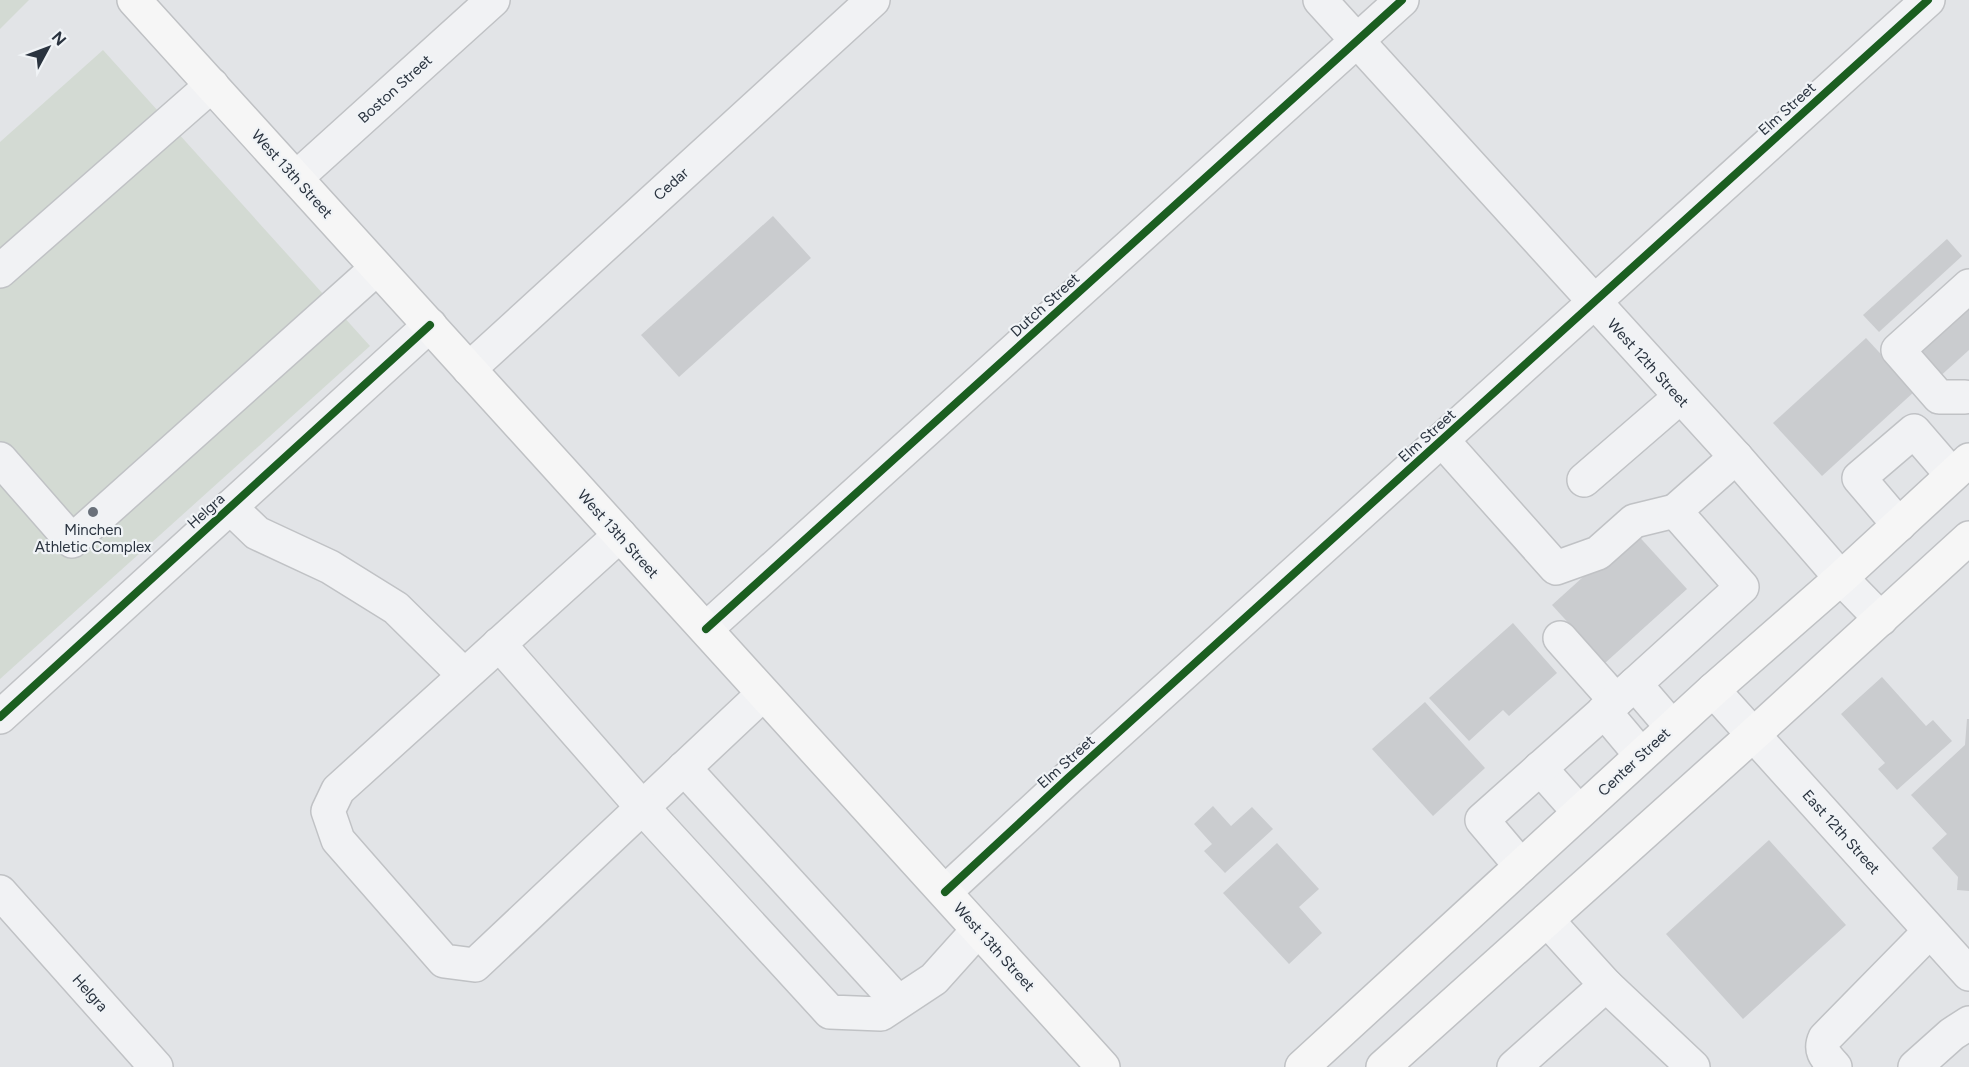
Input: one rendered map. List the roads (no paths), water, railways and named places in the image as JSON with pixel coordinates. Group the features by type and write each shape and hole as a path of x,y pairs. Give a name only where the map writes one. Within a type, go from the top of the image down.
{"main road":[{"name":"West 13th Street","path":"134,0 1103,1067"},
{"name":"Center Street","path":"1302,1067 1641,755 1961,468"},
{"path":"1383,1067 1969,538"}],"street":[{"name":"Boston Street","path":"296,178 493,0"},
{"name":"Cedar","path":"469,369 873,0"},
{"name":"West 12th Street","path":"1320,0 1593,303 1736,457 1841,578 1881,619"},
{"name":"Dutch Street","path":"706,629 1402,0"},
{"name":"Elm Street","path":"945,892 1928,0"},
{"path":"0,271 212,85"},
{"path":"0,459 72,541 377,268"},
{"path":"1968,397 1939,397 1898,350 1969,286"},
{"name":"Helgra","path":"0,717 430,325"},
{"path":"1584,480 1680,397"},
{"path":"1899,525 1859,478 1914,431 1961,468"},
{"path":"1442,440 1556,568 1598,553 1634,521 1675,512 1736,457"},
{"path":"230,507 257,533 330,567 396,608 465,675"},
{"path":"1521,866 1482,820 1742,587 1675,512"},
{"path":"620,536 338,790 328,811 338,840 444,961 475,965 764,694"},
{"path":"1560,638 1618,698 1672,727"},
{"path":"499,644 642,807 830,1012 881,1014 934,979 978,930"},
{"name":"East 12th Street","path":"1713,690 1955,949"},
{"path":"1618,698 1641,755"},
{"path":"684,768 898,1002"},
{"path":"1540,768 1579,812"},
{"name":"Helgra","path":"0,892 156,1067"},
{"path":"1547,920 1606,985 1693,1067"},
{"path":"1835,1067 1823,1054 1822,1045 1825,1038 1955,949"},
{"path":"1514,1067 1606,985"},
{"path":"1916,1067 1952,1034 1969,1023"}],"place":[{"name":"Minchen Athletic Complex","path":"93,512"}]}
